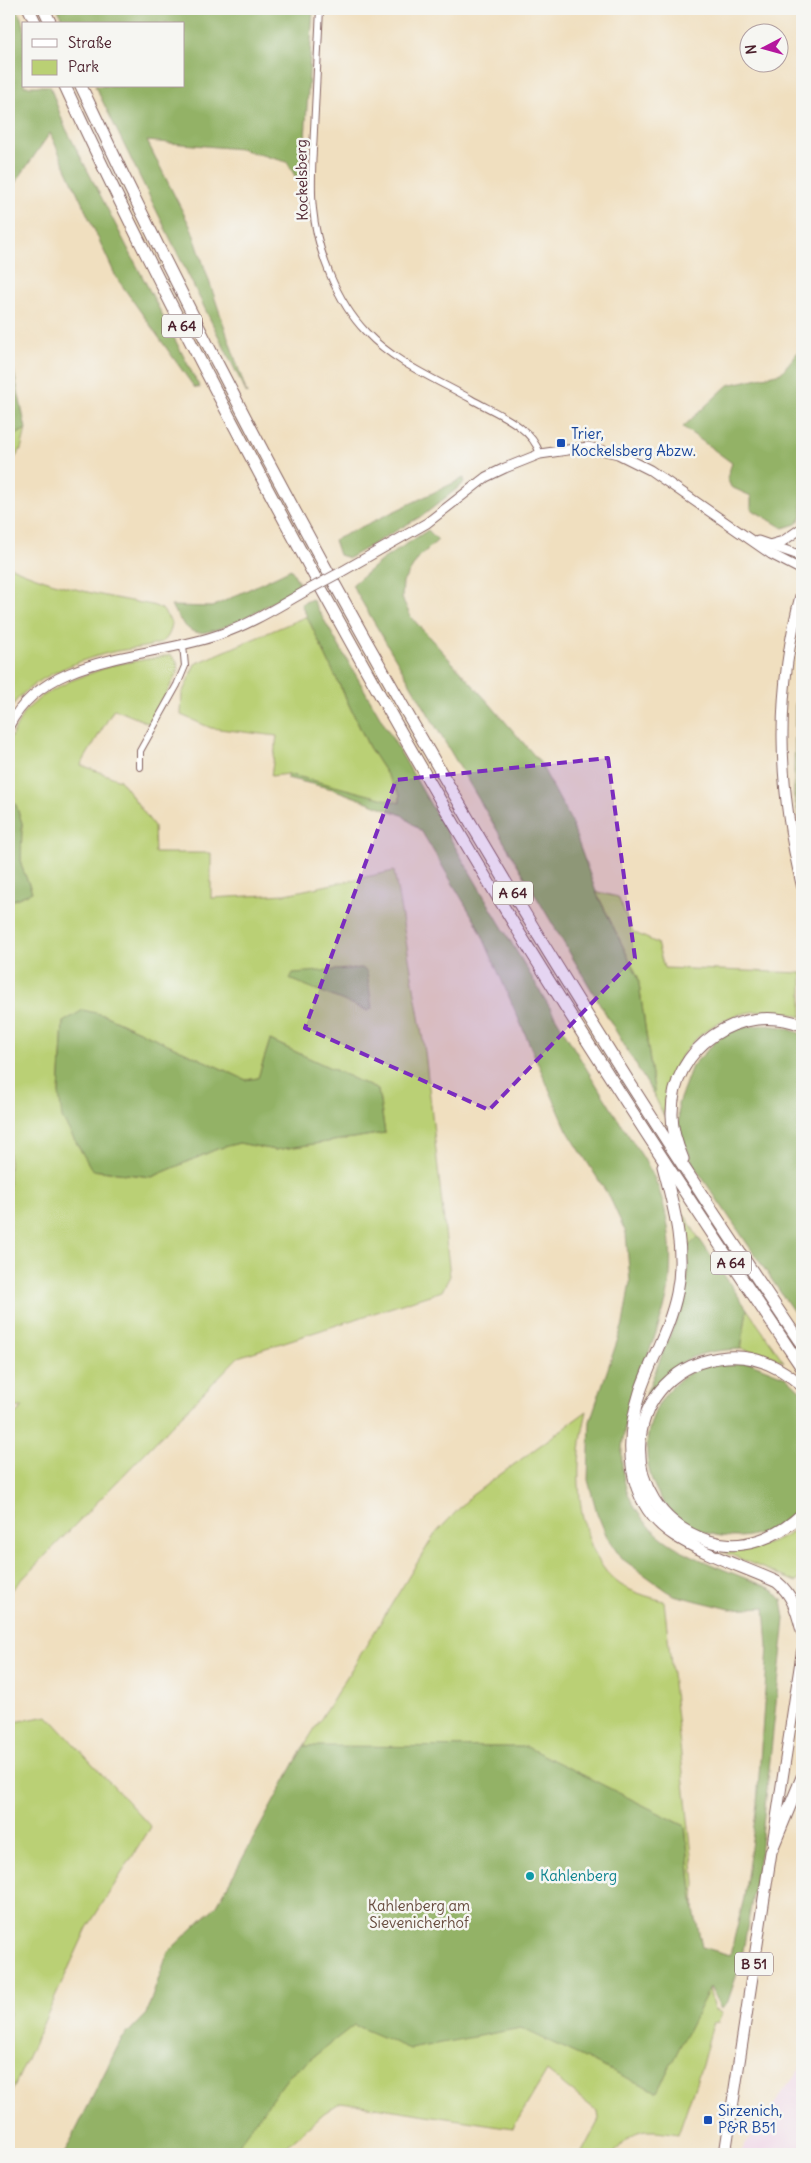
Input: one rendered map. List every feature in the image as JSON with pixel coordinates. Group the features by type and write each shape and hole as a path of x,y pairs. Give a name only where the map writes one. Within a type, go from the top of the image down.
{"highway":[{"path":"29,9 35,22"},
{"path":"44,9 50,22"},
{"name":"A 64","path":"66,88 171,305 314,578 446,809 556,992 661,1157 802,1368"},
{"name":"A 64","path":"82,88 147,228 339,595 453,793 610,1055 802,1345"},
{"path":"695,1185 678,1147 672,1116 675,1090 686,1064 709,1036 729,1026 749,1020 767,1019 788,1020 802,1025"},
{"path":"661,1157 677,1221 680,1269 677,1292 669,1320 634,1413 629,1440 634,1479 641,1498 655,1519 673,1535 778,1582 785,1588 795,1606 802,1631"},
{"path":"802,1386 788,1373 750,1357 714,1358 700,1362 669,1381 656,1397 646,1414 640,1434 638,1459 642,1478 652,1498 678,1527 697,1537 723,1544 749,1543 764,1540 788,1528 802,1514"},
{"path":"771,1852 802,1777"},
{"name":"B 51","path":"725,2154 771,1852"}],"main road":[{"path":"9,726 17,710 38,691 65,676 118,658 183,645 223,634 341,572 427,523 486,478 522,460 540,454 588,447 618,454 650,470 771,554 802,570"},
{"path":"769,545 783,541 802,528"},
{"path":"748,538 796,554 802,560"},
{"path":"802,590 789,647 782,710 782,771 786,808 802,886"},
{"path":"789,647 802,608"},
{"name":"B 51","path":"771,1852 802,1651"}],"street":[{"name":"Kockelsberg","path":"320,9 313,146 312,209 316,233 337,287 366,332 383,348 403,362 514,423 532,438 540,454"},
{"path":"140,767 140,751 185,666 183,645"}],"highlighted area":[{"path":"608,758 635,958 489,1110 305,1028 396,780"}],"shaded area":[{"path":"802,2065 802,2154 739,2154"}],"green space":[{"path":"9,9 17,9 23,22 22,88 51,88 64,125 200,388 194,387 116,277 50,133 9,192"},
{"path":"58,9 313,9 302,188 287,162 240,149 147,141 192,230 247,394 96,88 185,88 185,22 63,22"},
{"path":"802,347 802,517 796,524 783,528 751,509 751,496 731,487 727,478 732,463 683,427 728,385 781,373"},
{"path":"9,348 26,429 9,439"},
{"path":"26,429 21,449 9,467 9,439"},
{"path":"464,478 464,483 425,514 349,558 339,555 334,540"},
{"path":"428,530 438,540 419,557 403,582 402,598 411,617 539,761 570,819 596,892 638,977 655,1097 352,585 382,560"},
{"path":"9,566 44,580 162,609 172,623 169,634 158,644 103,654 57,672 28,689 9,711"},
{"path":"291,569 300,585 248,616 217,629 204,632 190,630 171,606 212,607"},
{"name":"Kahlenberg am Sievenicherhof","path":"312,599 494,914 580,1058 644,1158 658,1186 669,1235 670,1275 666,1301 657,1331 625,1425 622,1456 626,1486 639,1514 665,1540 688,1554 772,1589 782,1600 785,1619 760,1854 741,1962 727,2004 721,2009 710,1987 657,2092 521,2028 410,2049 354,2025 289,2076 231,2154 64,2154 121,2040 146,2014 168,1952 217,1905 304,1746 527,1747 685,1826 694,1910 702,1947 730,1955 744,1898 757,1804 768,1647 765,1607 730,1609 673,1595 621,1558 607,1537 597,1513 588,1480 590,1421 623,1324 630,1282 626,1233 610,1198 567,1130 478,926 422,832 402,815 333,789 287,778 288,774 400,803 400,795 369,747 301,604"},
{"path":"307,616 369,747 400,795 400,804 288,774 271,776 277,736 211,728 181,715 182,694 195,664"},
{"path":"171,655 177,662 178,671 151,724 114,709 81,765 120,780 154,826 155,853 211,853 211,898 286,894 394,871 425,1052 450,1276 442,1291 238,1357 9,1593 9,1419 23,1407 9,1408 9,902 32,892 21,865 22,823 16,805 9,794 9,741 24,712 41,697 70,681 113,665","holes":["104,1015 246,1080 258,1078 270,1040 378,1090 385,1133 275,1150 239,1143 217,1149 152,1177 92,1170 59,1093 63,1022"]},
{"path":"802,660 802,829 794,796 795,706"},
{"path":"9,794 16,805 22,823 21,865 32,892 9,902"},
{"path":"596,892 618,897 633,932 657,943 664,968 802,973 802,1017 784,1012 750,1012 733,1016 717,1023 703,1033 690,1045 676,1066 669,1087 664,1116 655,1097 638,977"},
{"path":"362,968 367,972 372,1008 368,1011 290,979 293,973"},
{"path":"83,1010 104,1015 246,1080 258,1078 270,1040 378,1090 385,1133 275,1150 239,1143 217,1149 152,1177 92,1170 62,1118 59,1093 63,1022"},
{"path":"763,1025 783,1027 802,1034 802,1324 693,1164 679,1128 678,1104 692,1066 719,1038 741,1028"},
{"path":"683,1215 698,1237 687,1248"},
{"path":"698,1237 747,1309 741,1349 712,1352 689,1359 669,1372 650,1395 646,1394 685,1299 688,1273 687,1248"},
{"path":"747,1309 784,1362 771,1356 741,1349"},
{"path":"746,1361 786,1377 802,1392 802,1505 781,1523 764,1532 736,1537 701,1531 674,1514 657,1491 648,1462 648,1433 659,1404 680,1380 711,1363"},
{"name":"Kahlenberg am Sievenicherhof","path":"587,1411 580,1447 579,1489 581,1509 592,1548 601,1565 613,1579 628,1589 664,1601 695,1882 694,1910 685,1826 569,1769 704,1998 709,1988 714,2010 722,2013 718,2022 713,2023 702,2065 678,2134 658,2131 642,2132 634,2134 614,2154 581,2154 599,2120 598,2112 547,2071 513,2128 341,2102 324,2113 278,2154 93,2154 179,1958 236,1879 313,1746 304,1746 435,1534 471,1496"},
{"path":"802,1524 800,1579 796,1582 724,1552 725,1549 756,1547 775,1541 794,1531"},
{"path":"48,1716 151,1827 87,1928 9,2098 9,1723"},
{"path":"802,1724 802,1768 796,1778 794,1777"}],"place":[{"name":"Trier, Kockelsberg Abzw.","path":"561,443"},
{"name":"Kahlenberg","path":"530,1876"},
{"name":"Sirzenich, P&R B51","path":"708,2120"}]}
